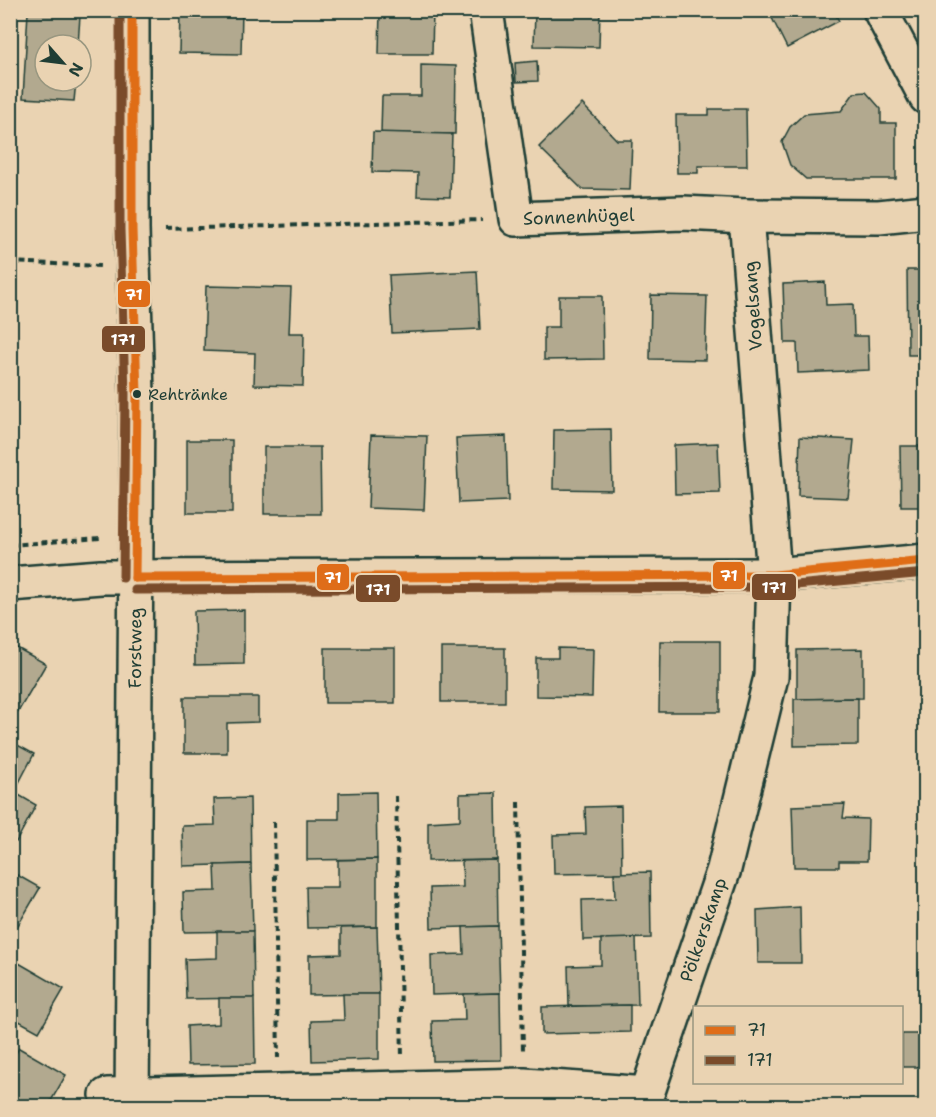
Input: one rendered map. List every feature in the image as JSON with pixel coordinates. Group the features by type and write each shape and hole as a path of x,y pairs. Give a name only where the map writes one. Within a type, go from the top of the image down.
{"street":[{"name":"Forstweg","path":"124,1099 137,394 132,230 132,10"},
{"name":"Sonnenhügel","path":"486,10 516,219 683,213 746,216"},
{"path":"880,10 926,97"},
{"path":"746,216 879,217 926,212"},
{"name":"Vogelsang","path":"746,216 774,575"},
{"path":"10,584 101,577 774,575 926,561"},
{"name":"Pölkerskamp","path":"124,1099 279,1091 524,1085 644,1100 724,869 771,677 774,575"}],"path":[{"path":"132,230 516,219"},
{"path":"10,262 104,266"},
{"path":"10,545 100,538"},
{"path":"396,796 403,1088"},
{"path":"518,802 524,1085"},
{"path":"274,822 279,1091"}],"building":[{"path":"180,10 242,10 241,54 179,53"},
{"path":"380,10 433,10 432,54 379,54"},
{"path":"535,10 600,10 599,47 534,46"},
{"path":"768,10 833,10 839,21 787,48"},
{"path":"28,12 80,16 79,33 33,33 33,93 75,93 74,101 23,98"},
{"path":"537,61 538,81 516,82 515,63"},
{"path":"421,65 456,66 455,134 381,133 382,96 421,96"},
{"path":"866,92 881,109 881,123 896,123 896,179 806,179 790,165 782,142 790,127 804,114 841,111 854,93"},
{"path":"582,104 617,140 632,140 630,190 582,189 539,147"},
{"path":"709,109 746,109 747,166 698,166 698,173 677,173 676,115 709,115"},
{"path":"373,132 452,134 450,197 417,196 418,173 372,172"},
{"path":"907,270 926,270 926,355 908,355"},
{"path":"477,271 480,329 392,333 389,275"},
{"path":"825,282 826,305 853,304 854,336 868,336 869,370 798,373 797,343 785,343 783,284"},
{"path":"206,286 291,288 289,333 304,333 303,386 254,385 255,353 204,351"},
{"path":"651,295 707,296 705,360 650,359"},
{"path":"559,296 602,296 603,359 544,360 544,327 559,327"},
{"path":"611,429 612,490 553,489 554,430"},
{"path":"371,435 427,436 424,510 368,508"},
{"path":"506,436 508,501 459,503 456,438"},
{"path":"800,437 854,440 848,498 798,496"},
{"path":"187,440 232,440 232,513 187,513"},
{"path":"718,443 720,493 675,494 674,445"},
{"path":"900,446 926,446 926,507 901,507"},
{"path":"264,447 320,447 321,514 264,514"},
{"path":"244,610 244,664 195,665 194,611"},
{"path":"660,641 720,641 720,712 659,712"},
{"path":"10,644 46,664 18,712 10,708"},
{"path":"325,648 395,648 395,703 325,703"},
{"path":"441,648 505,648 505,702 441,702"},
{"path":"558,648 593,649 592,697 536,696 536,658 558,658"},
{"path":"863,649 863,698 797,699 797,650"},
{"path":"184,697 258,697 258,722 227,723 227,753 184,753"},
{"path":"858,698 858,745 794,746 794,699"},
{"path":"10,741 34,754 14,792 10,790"},
{"path":"10,790 36,805 16,842 10,839"},
{"path":"376,792 377,859 307,860 307,819 339,819 339,793"},
{"path":"496,793 497,860 428,861 428,822 460,820 460,794"},
{"path":"250,798 251,864 183,866 182,826 215,825 214,799"},
{"path":"845,804 843,818 868,819 867,861 839,861 839,867 794,867 792,806"},
{"path":"621,806 622,873 554,874 553,835 586,834 585,807"},
{"path":"377,859 377,927 307,928 306,887 338,887 338,860"},
{"path":"497,860 498,926 431,928 430,888 463,887 462,861"},
{"path":"251,864 253,931 184,932 183,892 216,891 215,865"},
{"path":"10,871 40,888 17,927 10,923"},
{"path":"650,872 651,938 583,940 582,900 615,899 614,873"},
{"path":"800,907 801,963 758,963 757,910"},
{"path":"498,926 500,993 432,995 431,955 464,954 463,927"},
{"path":"377,927 379,994 309,995 309,955 341,954 341,928"},
{"path":"217,931 253,931 254,998 186,999 185,959 217,958"},
{"path":"636,938 638,1005 569,1006 568,966 601,965 601,939"},
{"path":"17,962 64,989 39,1032 10,1016 10,973"},
{"path":"500,993 501,1060 433,1061 432,1021 465,1020 464,994"},
{"path":"343,994 379,994 379,1059 312,1061 311,1021 344,1020"},
{"path":"219,998 254,998 255,1064 188,1065 187,1026 219,1024"},
{"path":"630,1005 630,1032 542,1034 542,1007"},
{"path":"920,1013 926,1013 926,1069 903,1067 903,1034 920,1034"},
{"path":"19,1048 66,1075 48,1106 23,1106 10,1099 10,1063"}],"transit line":[{"name":"171","path":"120,10 120,229 125,394 123,578"},
{"name":"71","path":"132,10 132,229 137,394 135,578"},
{"name":"71","path":"135,578 774,575 926,561"},
{"name":"171","path":"135,590 774,587 926,573"}],"place":[{"name":"Rehtränke","path":"137,394"}]}
